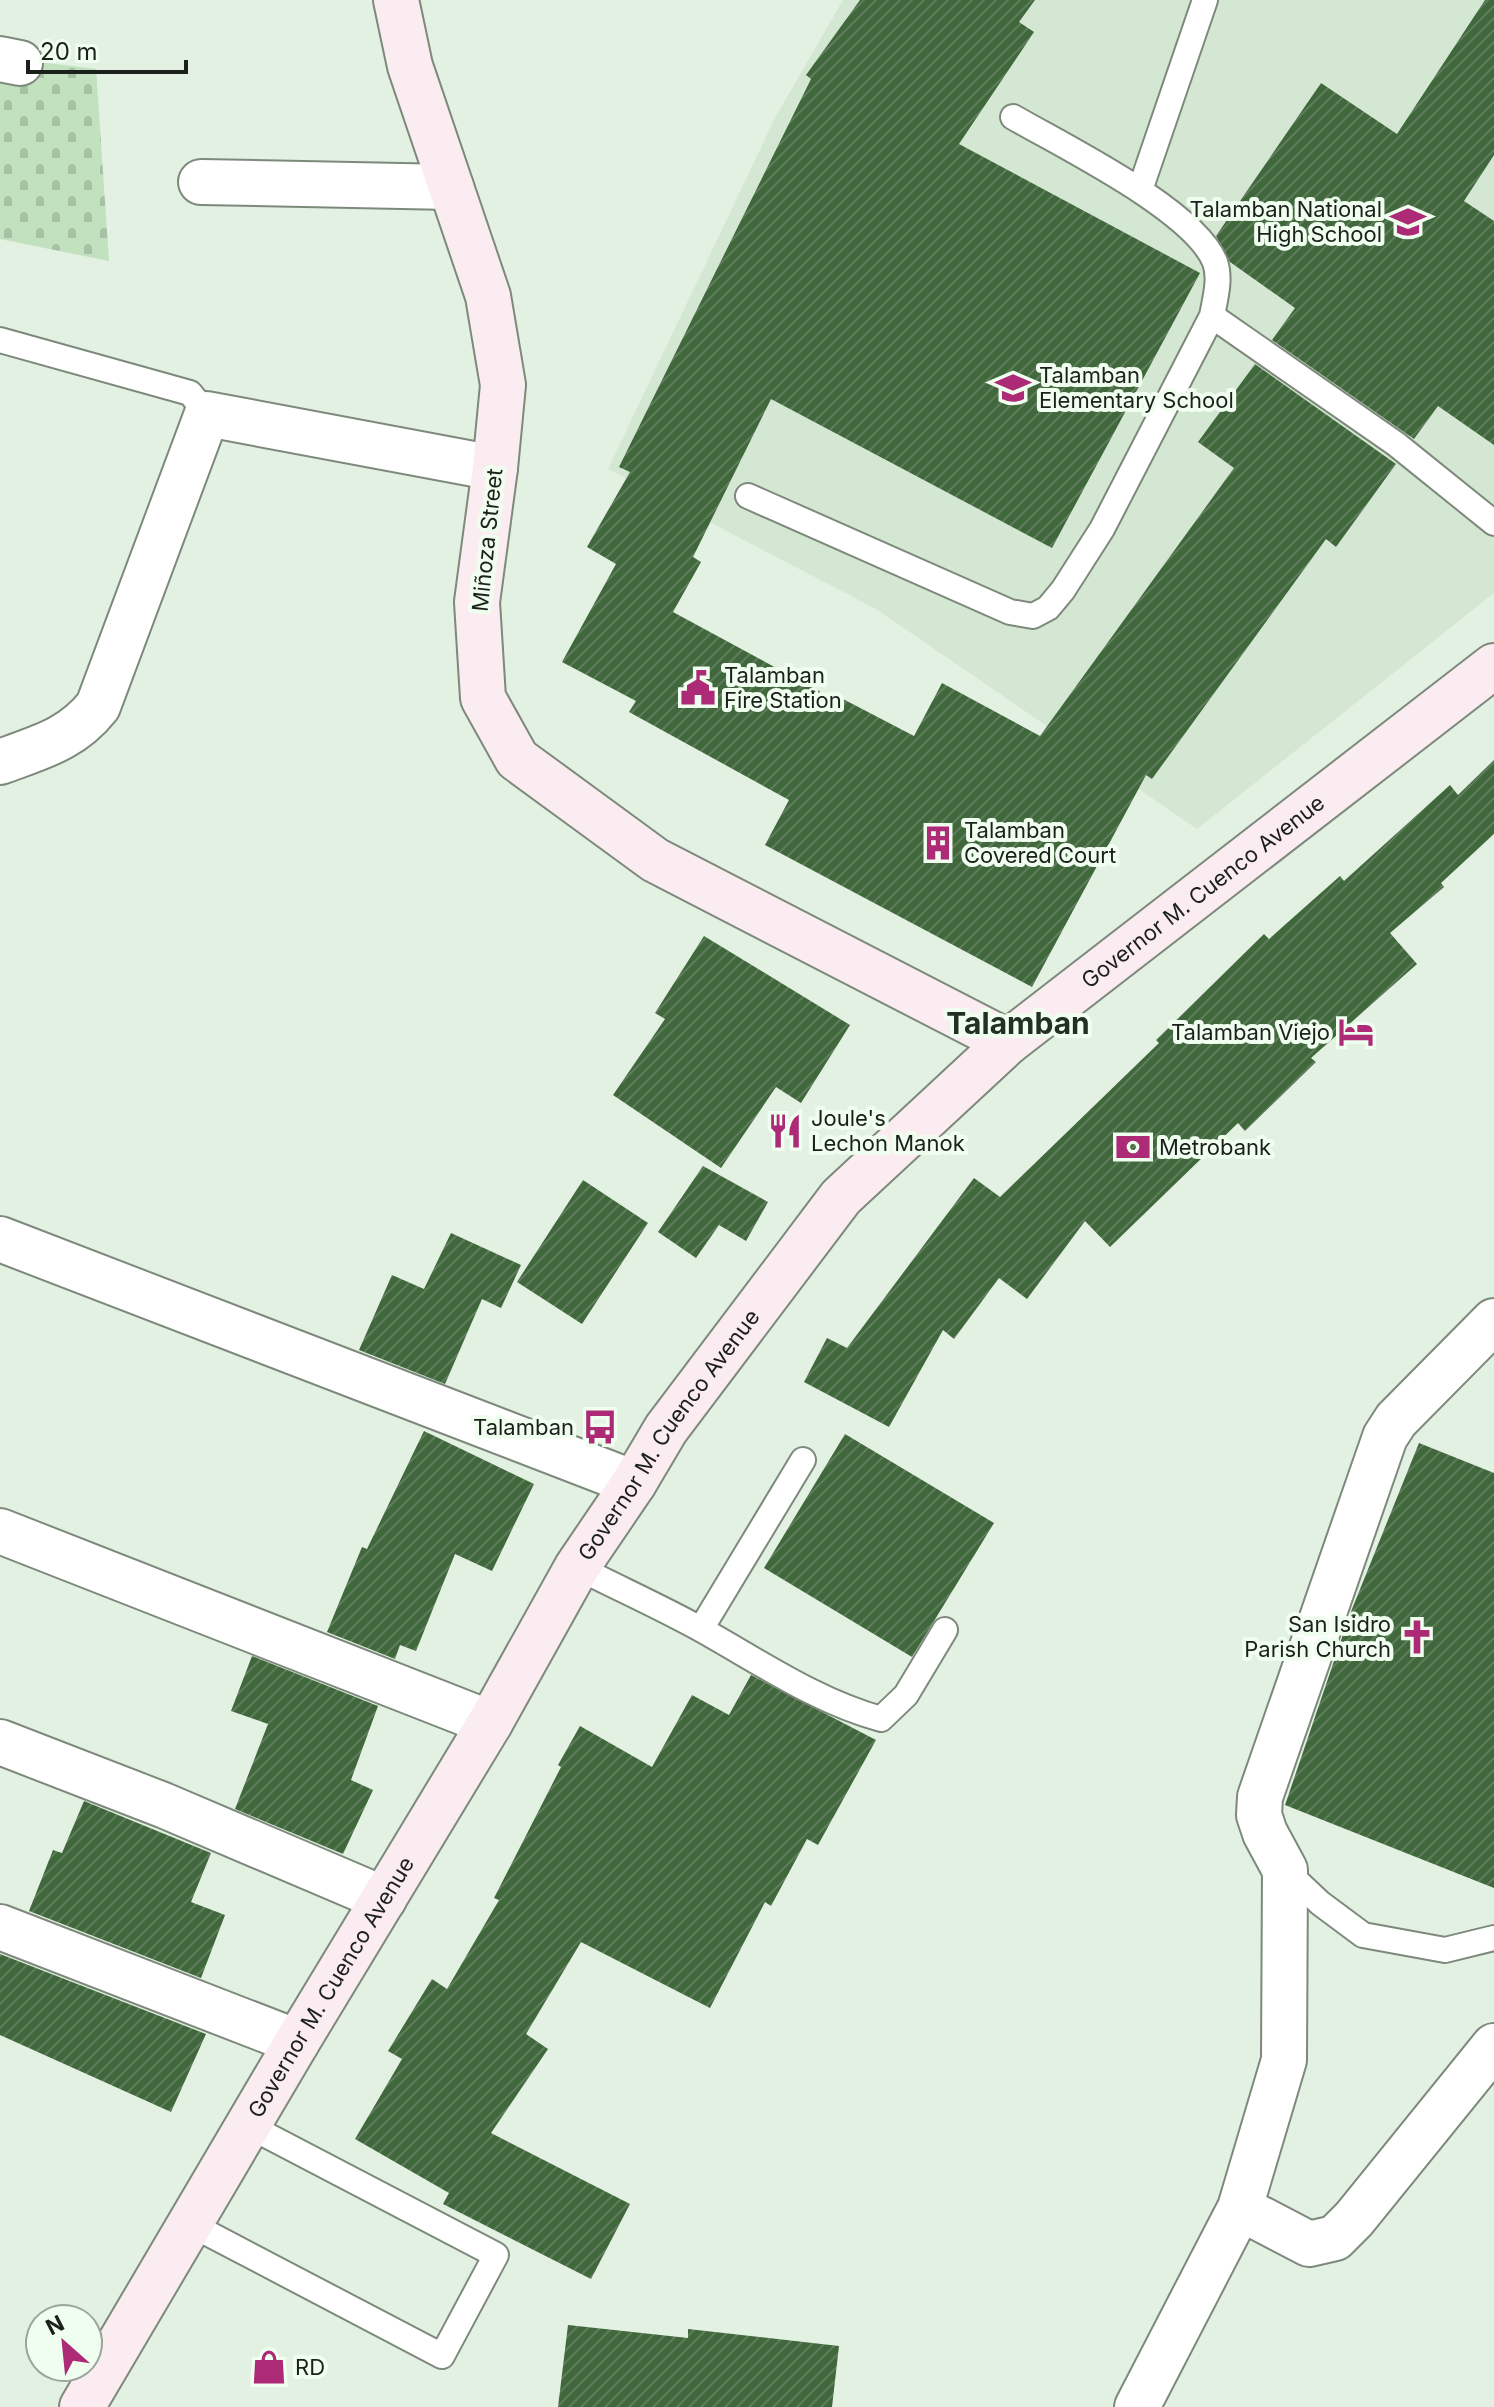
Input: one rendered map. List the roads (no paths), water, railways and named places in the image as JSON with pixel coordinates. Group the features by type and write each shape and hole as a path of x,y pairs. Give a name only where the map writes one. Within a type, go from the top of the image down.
{"main road":[{"name":"Miñoza Street","path":"396,0 410,66 488,296 503,385 477,602 483,698 517,759 655,860 1008,1042"},
{"name":"Governor M. Cuenco Avenue","path":"82,2407 490,1723 577,1567 666,1429 841,1197 1008,1042 1494,666"}],"street":[{"path":"201,182 451,187"},
{"path":"0,762 61,739 84,724 98,706 207,414 495,468"},
{"path":"0,1239 634,1483"},
{"path":"1137,2407 1240,2208 1284,2060 1285,1870 1265,1833 1259,1815 1260,1797 1385,1437 1396,1420 1494,1321"},
{"path":"0,1531 490,1723"},
{"path":"0,1742 163,1805 384,1899"},
{"path":"0,1927 297,2042"},
{"path":"1240,2208 1309,2244 1335,2238 1354,2219 1494,2046"}],"lane":[{"path":"1140,190 1205,0"},
{"path":"748,496 1010,612 1033,616 1048,608 1063,590 1102,529 1212,316 1218,280 1213,258 1194,233 1140,190 1013,117"},
{"path":"1212,316 1396,444 1494,523"},
{"path":"0,340 190,393 207,414"},
{"path":"701,1629 803,1460"},
{"path":"577,1567 701,1629 795,1682 858,1713 881,1719 906,1695 945,1630"},
{"path":"1285,1870 1320,1903 1363,1935 1445,1950 1494,1938"},
{"path":"192,2225 442,2356 496,2255 249,2126"}],"place":[{"name":"Talamban National High School","path":"1408,222"},
{"name":"Talamban Elementary School","path":"1013,388"},
{"name":"Talamban Fire Station","path":"698,688"},
{"name":"Talamban Covered Court","path":"938,843"},
{"name":"Talamban Viejo","path":"1356,1032"},
{"name":"Joule's Lechon Manok","path":"785,1131"},
{"name":"Metrobank","path":"1133,1147"},
{"name":"Talamban","path":"600,1427"},
{"name":"San Isidro Parish Church","path":"1417,1637"},
{"name":"RD","path":"269,2367"}],"district":[{"name":"Talamban","path":"1018,1024"}]}
